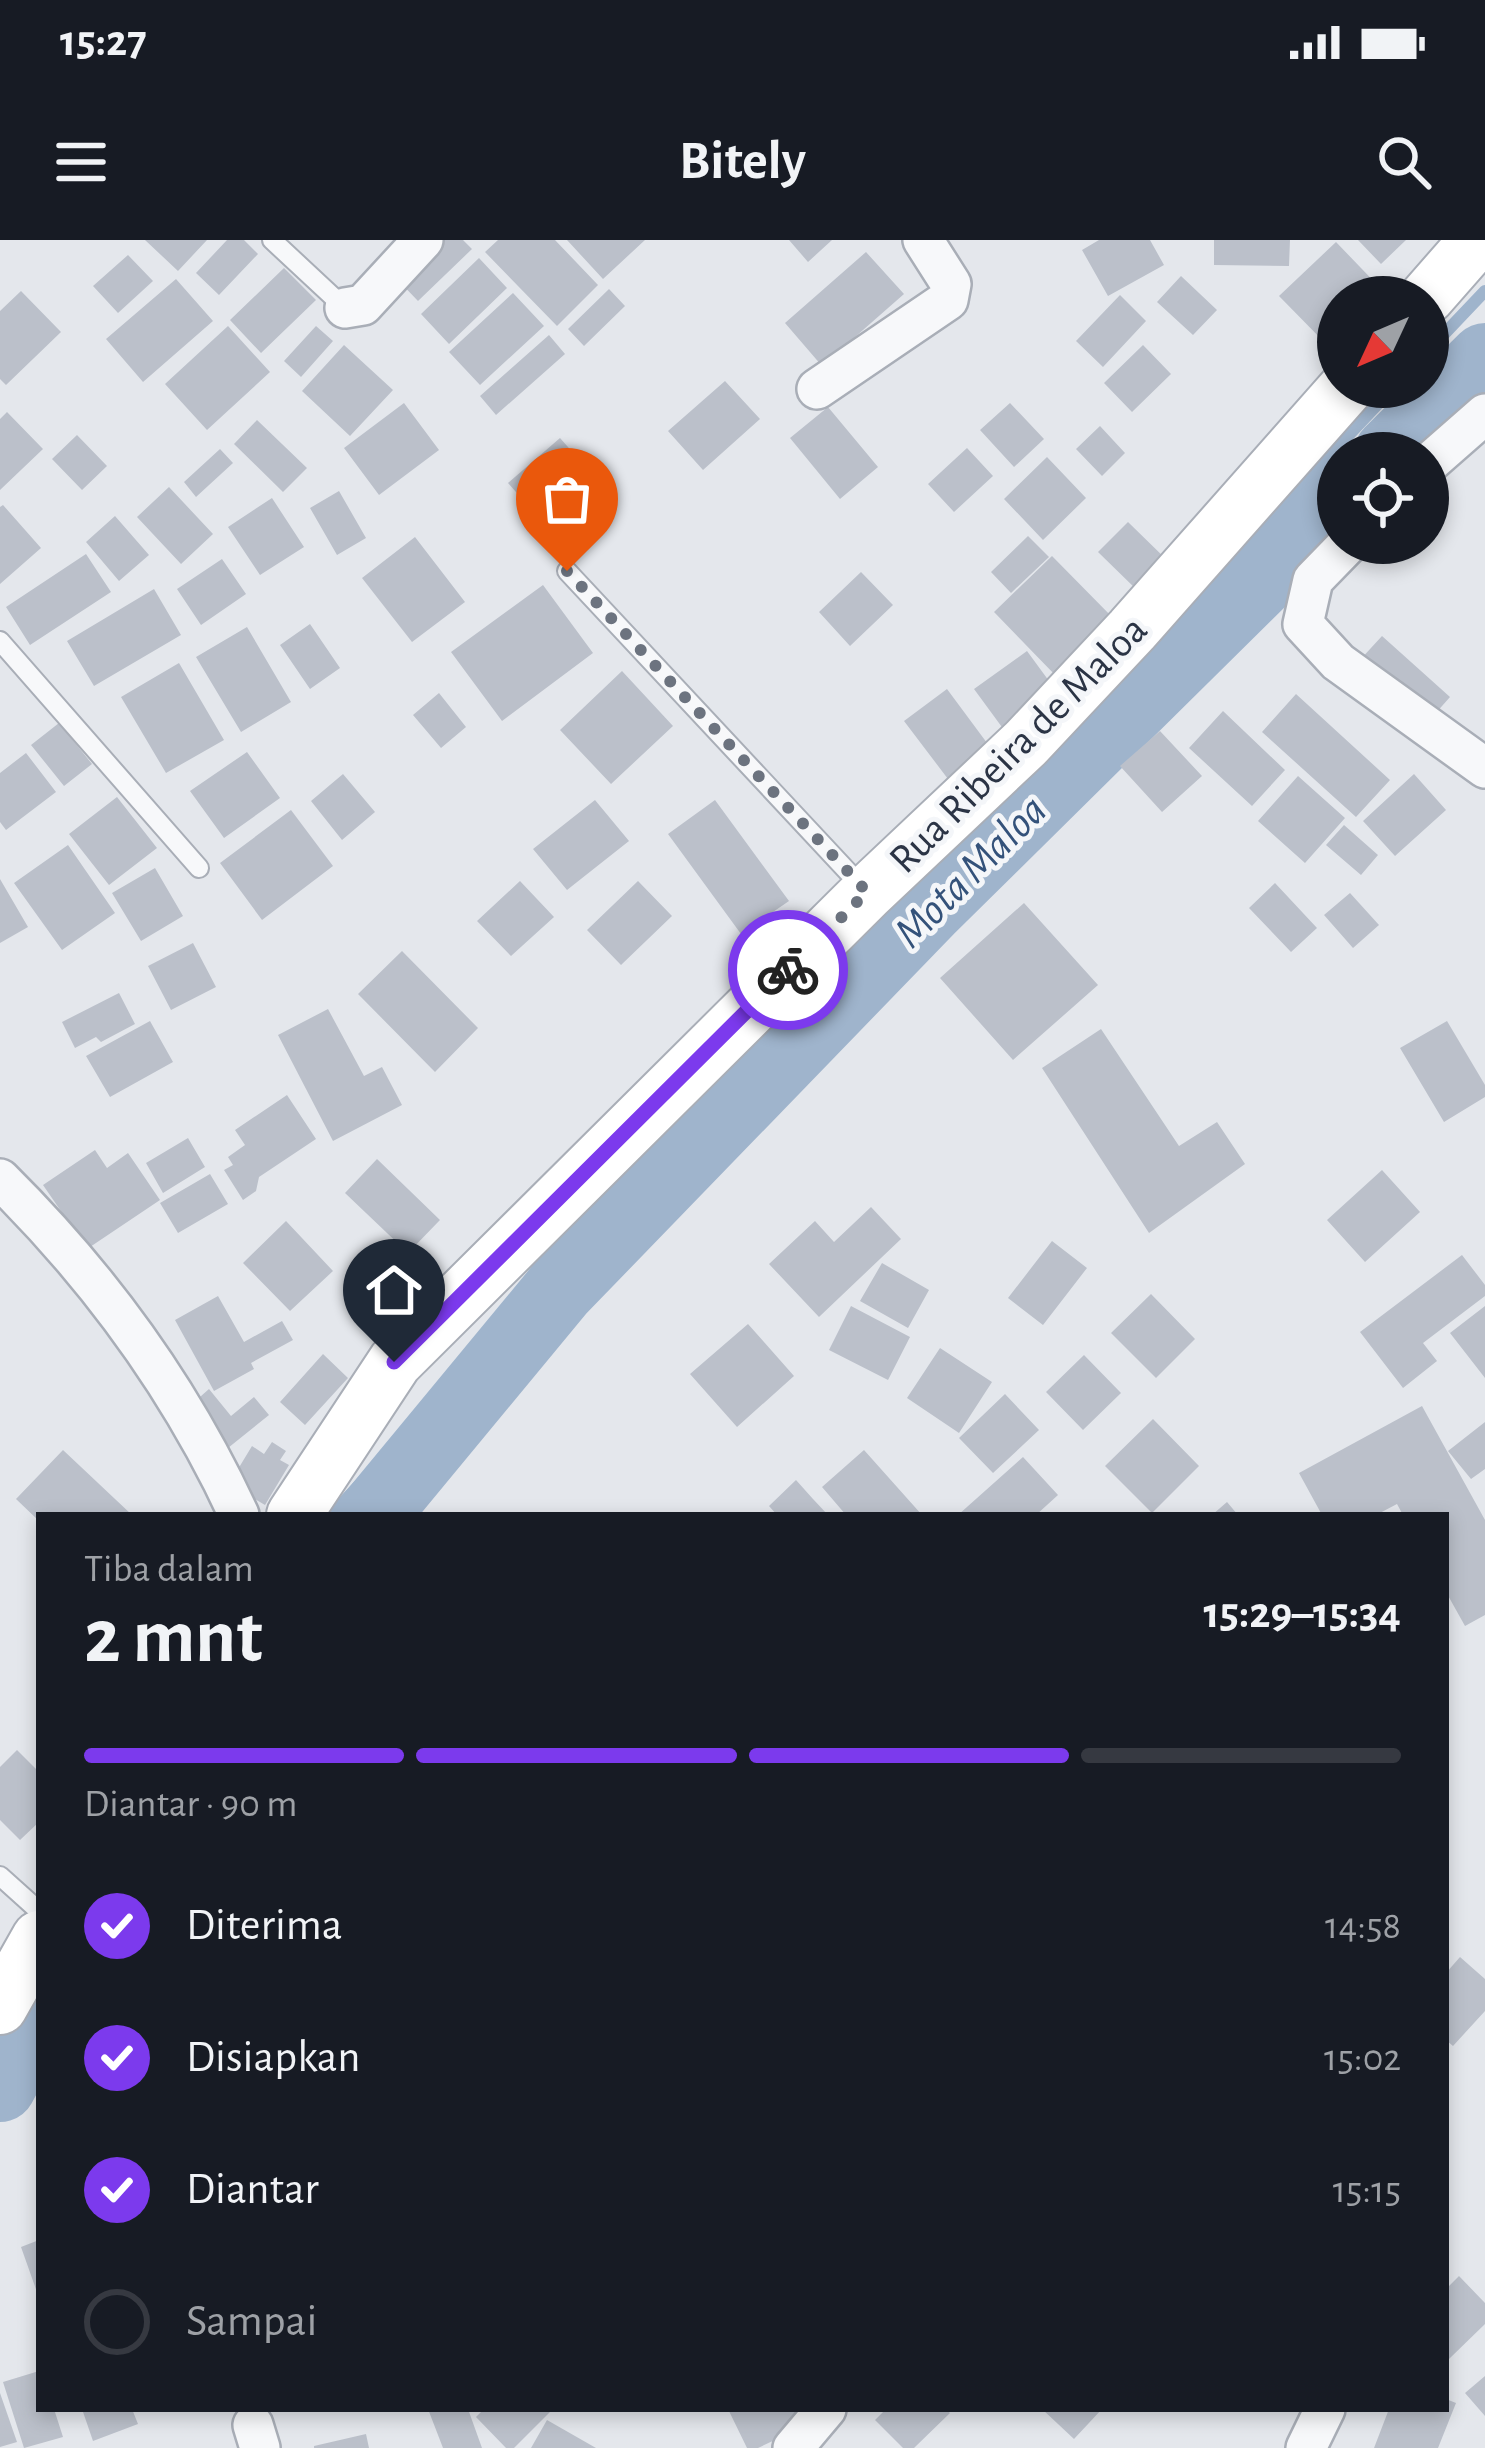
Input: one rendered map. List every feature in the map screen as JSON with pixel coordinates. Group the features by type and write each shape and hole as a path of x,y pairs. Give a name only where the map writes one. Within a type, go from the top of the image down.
{"street":[{"path":"345,308 363,305 423,240"},
{"path":"817,388 948,300 951,284 923,240"},
{"path":"1445,276 1477,240"},
{"name":"Rua Ribeira de Maloa","path":"296,1512 394,1362 867,892 1026,743 1328,408"},
{"path":"1449,446 1485,414"},
{"path":"1329,564 1313,580 1303,624 1339,662 1485,768"},
{"path":"0,1179 59,1237 138,1335 214,1462 238,1512"},
{"path":"0,2007 36,1943"},
{"path":"793,2448 823,2412"},
{"path":"1306,2448 1324,2412"}],"lane":[{"path":"272,240 345,308"},
{"path":"567,571 867,892"},
{"path":"0,640 200,868"},
{"path":"0,1876 36,1908"}],"building":[{"path":"145,240 207,240 178,271"},
{"path":"227,240 244,240 258,254 219,295 196,273"},
{"path":"434,240 463,240 472,249 418,301 395,277"},
{"path":"498,240 555,240 598,285 557,326 485,252"},
{"path":"567,240 645,240 603,279"},
{"path":"789,240 832,240 808,262"},
{"path":"1099,240 1150,240 1164,265 1108,296 1082,250"},
{"path":"1214,240 1290,240 1289,266 1214,265"},
{"path":"1358,240 1406,240 1381,264"},
{"path":"1336,242 1369,276 1317,276 1317,335 1279,296"},
{"path":"866,252 904,294 822,366 785,323"},
{"path":"128,255 153,281 118,313 93,286"},
{"path":"479,258 507,288 449,344 421,314"},
{"path":"284,268 316,300 261,353 230,320"},
{"path":"1181,276 1217,310 1193,335 1157,302"},
{"path":"176,279 213,321 143,382 106,339"},
{"path":"609,289 625,306 584,346 568,329"},
{"path":"21,291 61,332 6,385 0,379 0,311"},
{"path":"513,293 544,326 480,385 449,352"},
{"path":"1120,295 1146,321 1103,367 1076,341"},
{"path":"228,326 270,372 207,430 165,384"},
{"path":"316,326 333,341 301,377 284,361"},
{"path":"549,335 565,354 496,415 480,396"},
{"path":"344,345 393,390 350,436 302,391"},
{"path":"1143,345 1171,374 1132,412 1104,383"},
{"path":"725,381 760,419 703,470 668,431"},
{"path":"404,403 439,450 379,495 344,448"},
{"path":"1010,403 1044,439 1014,467 980,430"},
{"path":"828,407 878,467 840,499 790,438"},
{"path":"7,412 43,449 0,490 0,419"},
{"path":"257,420 307,468 283,492 234,444"},
{"path":"1100,426 1125,453 1102,476 1076,449"},
{"path":"77,435 107,466 82,490 52,459"},
{"path":"560,438 591,473 539,518 508,483"},
{"path":"967,448 993,476 954,512 928,484"},
{"path":"220,449 233,463 196,497 184,482"},
{"path":"1047,457 1086,498 1043,540 1004,499"},
{"path":"169,487 213,534 181,564 137,517"},
{"path":"339,491 366,538 337,555 310,508"},
{"path":"272,498 304,547 260,575 228,527"},
{"path":"0,507 41,548 0,584"},
{"path":"115,516 149,555 119,581 86,542"},
{"path":"1128,522 1169,562 1139,592 1098,552"},
{"path":"1028,536 1049,557 1011,593 991,572"},
{"path":"415,537 465,602 412,642 362,578"},
{"path":"86,554 111,592 30,645 6,607"},
{"path":"1052,556 1116,621 1057,677 994,612"},
{"path":"222,559 246,594 201,625 177,589"},
{"path":"861,572 893,605 850,646 819,612"},
{"path":"543,585 593,653 502,721 451,652"},
{"path":"154,589 181,635 94,686 67,641"},
{"path":"310,624 340,668 310,689 280,645"},
{"path":"247,627 291,702 241,732 196,657"},
{"path":"1382,636 1450,697 1427,723 1359,661"},
{"path":"1027,651 1060,696 1007,734 974,689"},
{"path":"179,663 224,740 166,773 121,697"},
{"path":"622,671 673,726 611,784 560,730"},
{"path":"947,689 990,747 948,779 904,721"},
{"path":"439,693 466,727 441,748 413,715"},
{"path":"1296,694 1390,780 1356,817 1262,732"},
{"path":"1223,711 1285,770 1252,806 1189,748"},
{"path":"59,723 92,764 64,786 31,745"},
{"path":"1160,731 1202,776 1162,812 1120,766"},
{"path":"247,752 280,798 224,838 190,791"},
{"path":"26,753 56,792 6,830 0,822 0,773"},
{"path":"343,774 375,812 342,840 311,801"},
{"path":"1414,774 1446,810 1395,856 1363,821"},
{"path":"1298,776 1345,818 1305,863 1258,821"},
{"path":"117,797 157,848 109,885 69,834"},
{"path":"595,800 629,841 567,890 533,849"},
{"path":"715,800 789,901 741,934 668,834"},
{"path":"291,810 333,866 262,920 220,863"},
{"path":"1344,825 1378,855 1361,875 1326,845"},
{"path":"68,845 115,913 62,950 14,883"},
{"path":"155,868 183,916 141,941 112,893"},
{"path":"0,879 28,927 0,943"},
{"path":"520,881 554,917 511,956 477,921"},
{"path":"638,881 672,916 621,965 587,930"},
{"path":"1275,883 1317,928 1291,952 1249,908"},
{"path":"1350,893 1379,925 1353,948 1324,915"},
{"path":"1024,903 1098,985 1013,1060 940,978"},
{"path":"193,943 216,987 171,1010 148,966"},
{"path":"402,951 478,1028 435,1072 358,994"},
{"path":"119,993 135,1024 101,1042 96,1037 75,1048 62,1022"},
{"path":"328,1009 364,1076 382,1067 402,1105 333,1141 278,1035"},
{"path":"150,1021 173,1062 110,1097 86,1056"},
{"path":"1447,1021 1485,1085 1485,1097 1444,1122 1400,1048"},
{"path":"1101,1029 1179,1146 1217,1122 1245,1164 1149,1233 1042,1068"},
{"path":"287,1095 316,1139 259,1177 256,1191 243,1200 224,1170 233,1165 228,1157 245,1145 235,1130"},
{"path":"188,1138 205,1167 163,1193 146,1163"},
{"path":"95,1150 107,1168 128,1153 160,1200 87,1249 43,1185"},
{"path":"377,1159 440,1220 408,1253 345,1193"},
{"path":"1382,1170 1420,1212 1365,1262 1327,1220"},
{"path":"210,1174 228,1204 178,1233 160,1203"},
{"path":"871,1207 901,1239 819,1317 769,1264 815,1221 834,1242"},
{"path":"286,1221 333,1271 290,1311 243,1263"},
{"path":"1052,1241 1087,1268 1043,1325 1008,1298"},
{"path":"1462,1255 1485,1285 1485,1296 1423,1343 1437,1361 1403,1388 1360,1332"},
{"path":"882,1263 929,1290 908,1328 860,1301"},
{"path":"1151,1294 1195,1339 1156,1378 1111,1333"},
{"path":"218,1296 244,1342 282,1321 293,1340 214,1391 175,1320"},
{"path":"851,1306 910,1337 888,1380 829,1350"},
{"path":"1485,1306 1485,1378 1450,1333"},
{"path":"748,1324 794,1376 737,1427 690,1374"},
{"path":"940,1348 992,1382 959,1433 907,1398"},
{"path":"323,1354 348,1378 305,1425 280,1402"},
{"path":"1084,1355 1121,1393 1083,1430 1046,1392"},
{"path":"209,1389 231,1416 254,1397 269,1415 228,1448 192,1404"},
{"path":"1005,1394 1039,1430 993,1473 959,1438"},
{"path":"1422,1406 1485,1520 1485,1615 1465,1626 1449,1597 1449,1512 1401,1512 1397,1504 1382,1512 1320,1512 1299,1473"},
{"path":"1153,1419 1199,1466 1151,1512 1105,1466"},
{"path":"1485,1422 1485,1469 1471,1479 1448,1451"},
{"path":"272,1442 286,1451 280,1460 289,1465 265,1505 229,1484 252,1446 264,1454"},
{"path":"63,1450 129,1512 36,1512 36,1518 16,1499"},
{"path":"864,1450 919,1512 843,1512 822,1487"},
{"path":"1023,1457 1058,1495 1039,1512 961,1512"},
{"path":"796,1480 825,1512 774,1512 769,1506"},
{"path":"1227,1502 1235,1512 1215,1512"},
{"path":"17,1750 36,1769 36,1825 20,1840 0,1820 0,1767"},
{"path":"1460,1957 1485,1979 1485,2011 1453,2046 1449,2043 1449,1970"},
{"path":"36,2241 36,2289 21,2247"},
{"path":"1459,2276 1485,2303 1485,2324 1449,2359 1449,2286"},
{"path":"36,2372 36,2412 55,2412 63,2437 24,2448 3,2382"},
{"path":"1485,2376 1485,2416 1465,2393"},
{"path":"0,2393 17,2442 0,2447"},
{"path":"1449,2400 1456,2403 1438,2448 1374,2448 1388,2412 1449,2412"},
{"path":"83,2412 133,2412 138,2424 93,2441"},
{"path":"429,2412 469,2412 482,2448 443,2448"},
{"path":"481,2412 550,2412 514,2448 506,2448 476,2417"},
{"path":"729,2412 803,2412 809,2424 758,2448 747,2448"},
{"path":"883,2412 950,2413 914,2448 903,2448 875,2420"},
{"path":"1045,2412 1099,2412 1074,2439"},
{"path":"547,2420 596,2448 531,2448"},
{"path":"366,2434 369,2448 314,2448 314,2446"}],"waterway":[{"path":"1449,329 1485,291"},
{"name":"Mota Maloa","path":"1411,432 1485,359"},
{"path":"1206,587 1374,408"},
{"name":"Mota Maloa","path":"375,1512 559,1290 928,909 1317,525"},
{"path":"334,1512 1010,794"},
{"name":"Mota Maloa","path":"0,2086 36,2020"}],"way so far":[{"path":"567,571 867,892 788,970"}],"route":[{"path":"394,1362 788,970"}]}
